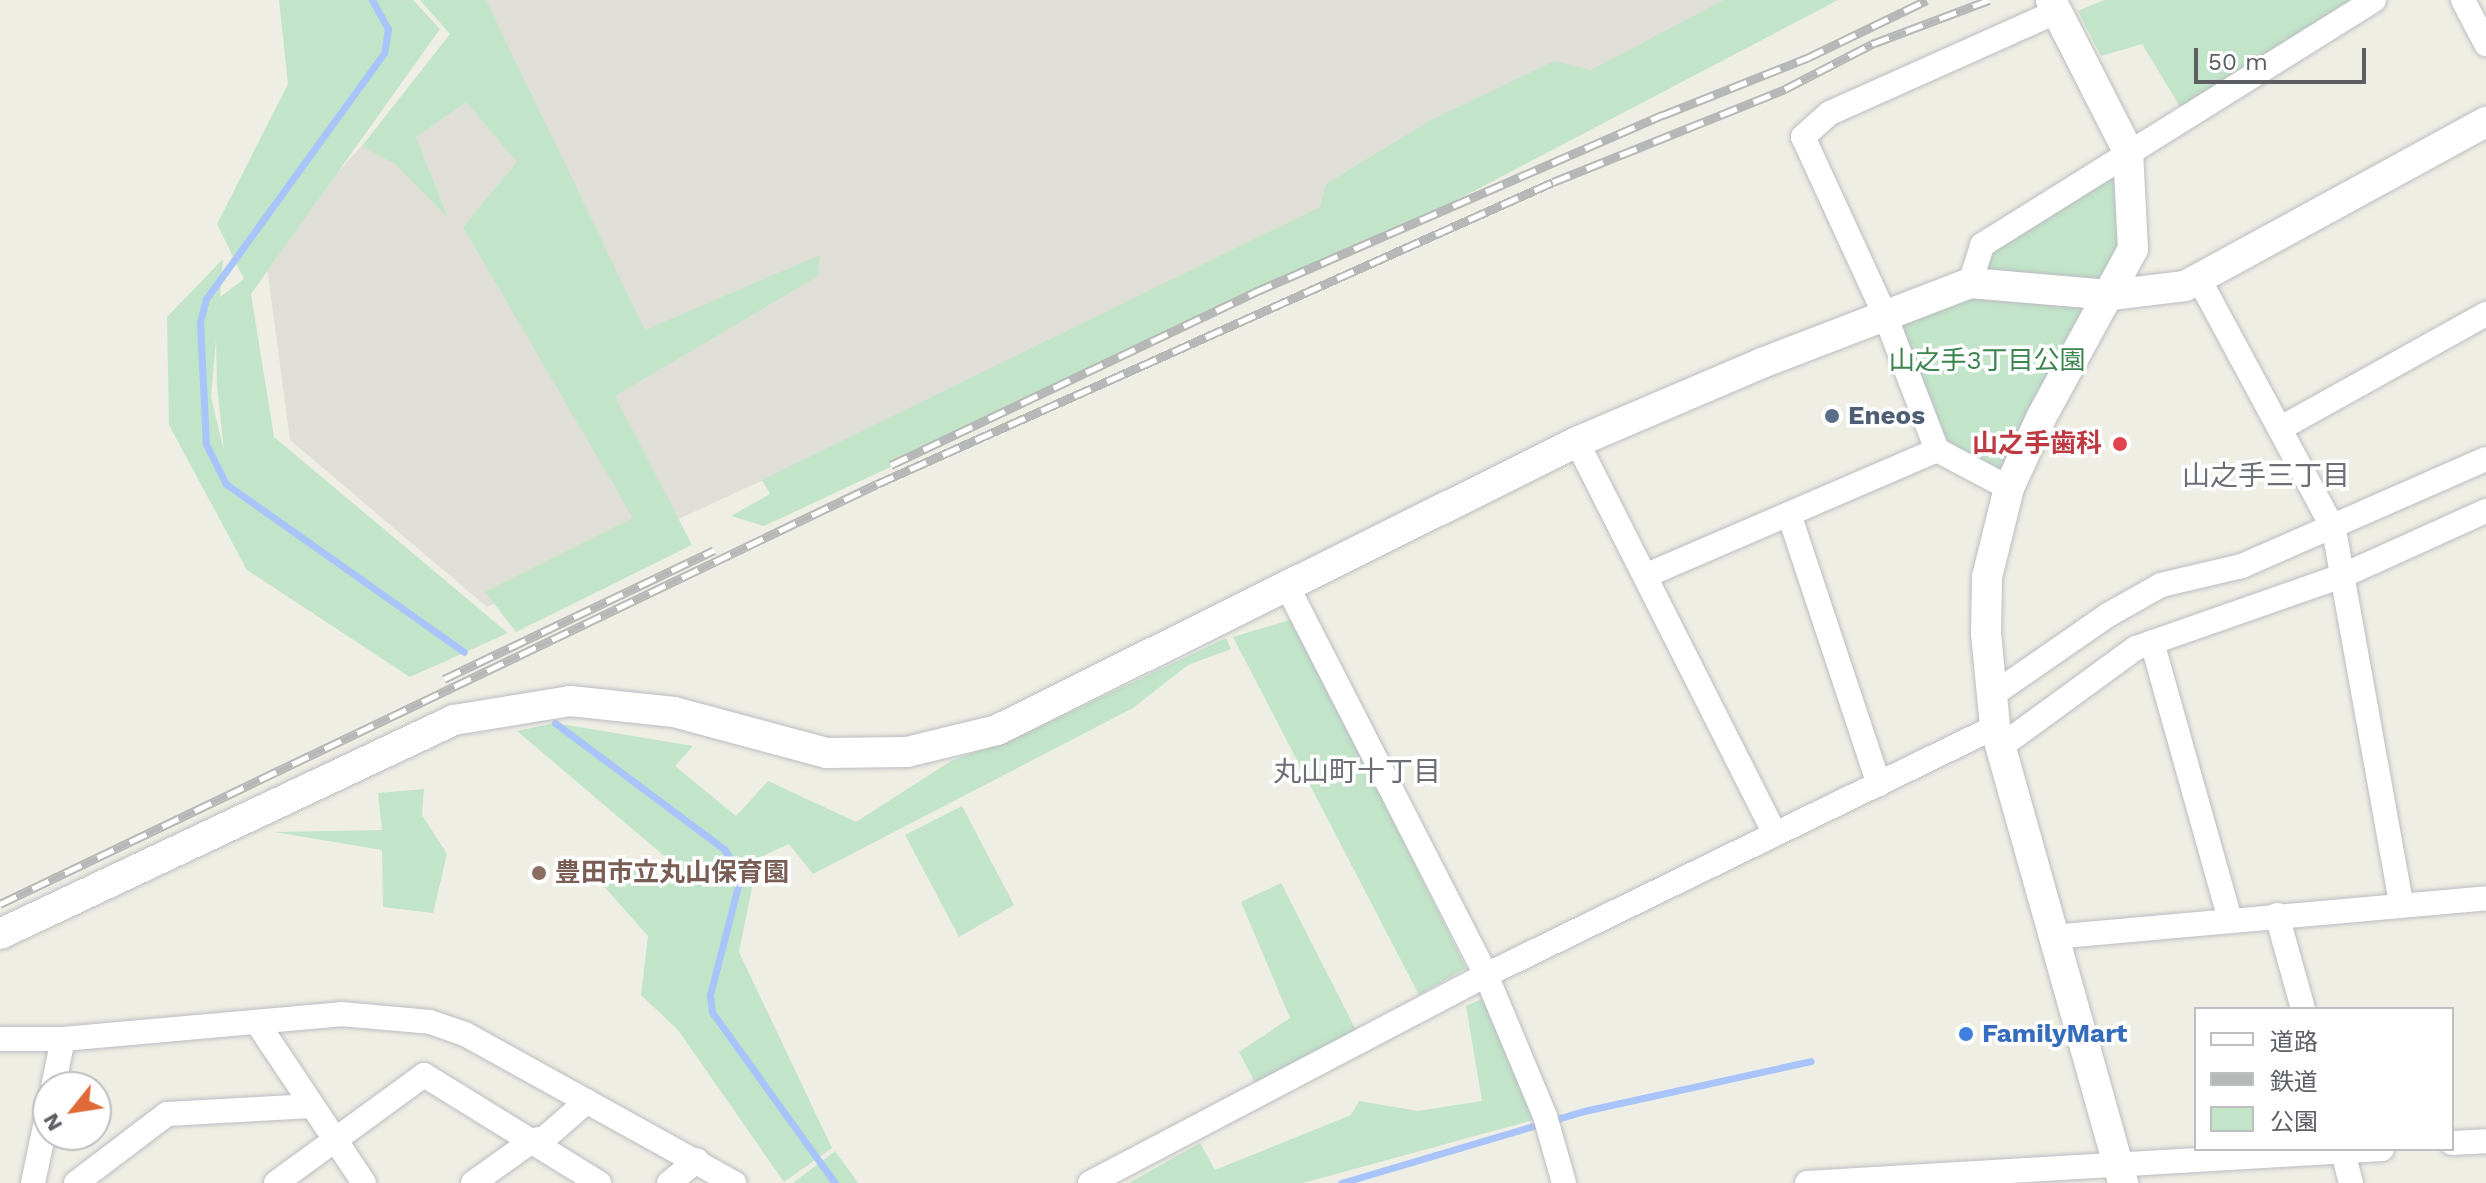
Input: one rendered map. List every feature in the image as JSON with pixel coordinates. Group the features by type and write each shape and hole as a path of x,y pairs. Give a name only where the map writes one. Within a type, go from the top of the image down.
{"street":[{"path":"1970,283 1982,245 2374,0"},
{"path":"2463,0 2486,44"},
{"path":"2009,488 1937,450 1885,315 1803,137 1830,113 2053,6 2128,151 2133,249 2111,295 2041,418 2009,488 1987,577 1991,696 1997,737 2120,1174"},
{"path":"0,934 454,720 570,701 674,712 827,753 907,752 997,730 1577,442 1885,315 1970,283 2111,295 2200,281 2486,122"},
{"path":"2200,281 2334,530 2401,904"},
{"path":"2281,428 2486,314"},
{"path":"1577,442 1647,575 1775,834"},
{"path":"1647,575 1937,450"},
{"path":"1991,696 2108,615 2161,585 2242,566 2334,530 2486,459"},
{"path":"1090,1183 1486,975 1879,784 1997,737 2136,648 2344,575 2486,511"},
{"path":"1789,514 1879,784"},
{"path":"1287,586 1486,975 1545,1116 1564,1183"},
{"path":"2152,642 2230,920"},
{"path":"2053,937 2486,898"},
{"path":"2277,915 2302,1007"},
{"path":"0,1039 63,1039 258,1024 341,1014 430,1022 465,1034 734,1183"},
{"path":"258,1024 364,1183"},
{"path":"56,1071 63,1039"},
{"path":"276,1183 424,1075 599,1183"},
{"path":"473,1183 533,1140 545,1138 587,1101"},
{"path":"76,1183 167,1114 312,1106"},
{"path":"2454,1143 2486,1141"},
{"path":"33,1183 40,1151"},
{"path":"1807,1183 2120,1174 2343,1151 2351,1183"},
{"path":"669,1183 697,1160"}],"shaded area":[{"path":"432,0 1808,0 487,607 290,440 265,252 462,36"}],"green space":[{"path":"279,0 413,0 440,29 251,294 274,437 508,633 410,677 247,570 169,425 167,317 223,259 220,297 244,279 217,224 288,84","holes":["216,340 224,451 211,397"]},
{"path":"420,0 486,0 645,330 820,255 818,276 615,396 692,545 516,632 485,592 633,518 463,227 517,162 466,102 416,137 448,218 395,164 362,146 450,34"},
{"path":"1724,0 1838,0 1415,222 764,526 731,516 770,494 762,480 1320,207 1326,184 1431,120 1554,61 1591,70"},
{"path":"2104,0 2351,0 2182,110 2142,44 2101,56 2078,11"},
{"name":"山之手3丁目公園","path":"2120,167 2122,243 2006,473 1992,469 1948,442 1896,318"},
{"path":"1293,619 1466,968 1419,995 1233,637"},
{"path":"1226,638 1231,649 1188,665 1133,708 813,874 789,844 758,858 739,952 832,1148 784,1182 678,1030 641,995 648,936 601,883 618,859 654,883 676,866 517,731 555,723 693,746 675,766 736,816 768,781 856,822 951,761 1026,733"},
{"path":"424,789 422,815 447,854 433,913 383,907 382,850 274,832 382,830 378,793"},
{"path":"962,806 1014,905 959,937 905,835"},
{"path":"1281,883 1356,1030 1256,1084 1239,1052 1290,1018 1241,902"},
{"path":"1486,997 1533,1120 1303,1183 1129,1183 1200,1143 1215,1170 1351,1115 1359,1101 1418,1111 1482,1101 1466,1006"},
{"path":"835,1151 858,1183 793,1183"}],"waterway":[{"path":"372,0 388,29 384,53 206,299 200,322 206,444 226,484 464,652"},
{"path":"555,723 724,849 734,864 739,882 710,995 712,1012 835,1183"},
{"path":"1341,1183 1584,1111 1811,1061"}],"railway":[{"path":"891,465 1255,292 1663,115 1807,58 1927,0"},
{"path":"0,904 877,484 1553,182 1785,89 1872,44 1989,0"},
{"path":"444,679 714,550"}],"place":[{"name":"Eneos","path":"1832,416"},
{"name":"山之手歯科","path":"2120,444"},
{"name":"豊田市立丸山保育園","path":"539,873"},
{"name":"FamilyMart","path":"1966,1034"}],"district":[{"name":"山之手三丁目","path":"2266,476"},
{"name":"丸山町十丁目","path":"1357,772"}]}
